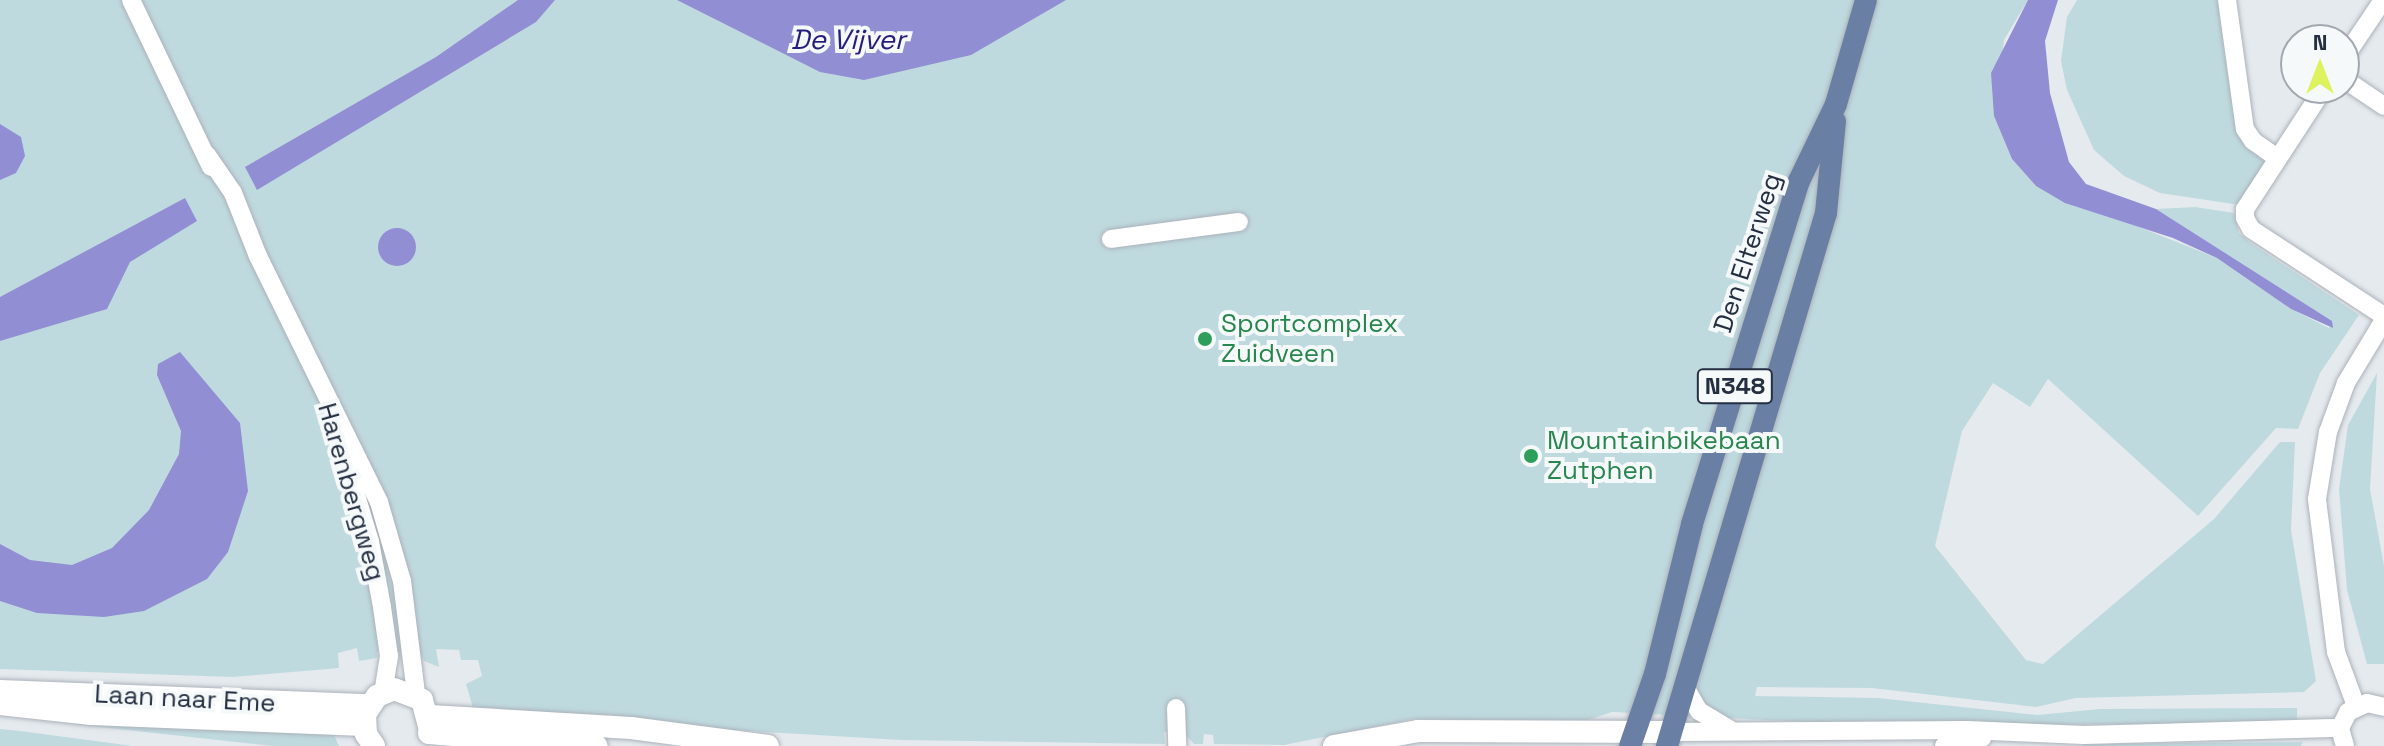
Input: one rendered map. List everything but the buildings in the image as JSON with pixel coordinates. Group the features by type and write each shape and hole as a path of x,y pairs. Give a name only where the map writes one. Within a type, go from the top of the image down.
{"main road":[{"name":"Den Elterweg","path":"1632,739 1655,674 1692,524 1799,181 1836,104 1866,0"},
{"name":"Den Elterweg","path":"1669,739 1826,213 1836,104"}],"street":[{"name":"Harenbergweg","path":"131,0 207,155 234,221 258,256 361,460 395,552 414,658 416,694"},
{"path":"2227,0 2245,129 2253,141 2277,158"},
{"path":"2360,34 2383,0"},
{"path":"2360,90 2384,106"},
{"path":"1334,746 1418,731 1632,739 1967,730 1992,735 2343,737 2356,706 2336,652 2317,499 2328,432 2346,383 2384,318 2251,229 2245,209 2313,104"},
{"path":"1111,239 1239,222"},
{"name":"Harenbergweg","path":"322,387 370,542 389,656 372,707"},
{"path":"1685,687 1699,711 1741,734"},
{"name":"Laan naar Eme","path":"0,691 372,707"},
{"path":"374,746 372,707 416,694 427,732"},
{"name":"Laan naar Eme","path":"0,704 91,714 372,707"},
{"path":"2356,706 2384,707"},
{"path":"1176,708 1177,746"},
{"path":"427,732 631,728 768,746"},
{"path":"427,732 596,746"},
{"path":"1944,746 1992,735"}],"shaded area":[{"path":"0,0 2028,0 2004,40 1994,116 2012,159 2036,186 2217,258 2291,309 2329,328 2332,321 2156,209 2195,207 2234,213 2239,233 2252,244 2359,315 2320,373 2298,429 2276,428 2198,516 2048,379 2030,407 1993,383 1962,431 1935,546 2026,660 2043,664 2214,519 2280,442 2295,442 2291,530 2316,681 2304,692 2076,698 2036,707 1872,688 1757,687 1755,696 1878,698 2037,715 2100,709 2297,708 2297,724 1865,725 1612,712 1582,722 1413,719 1284,745 1214,744 1213,735 1204,734 1203,744 1194,744 1184,733 1164,732 1165,744 901,740 734,730 610,715 474,711 466,684 482,676 478,660 461,660 459,650 436,649 439,667 424,661 419,652 377,652 377,658 359,661 357,648 338,653 339,668 233,677 0,669"},
{"path":"2077,0 2222,0 2243,137 2265,162 2240,205 2160,193 2124,176 2094,150 2067,90 2061,61 2067,17"},
{"path":"2377,373 2370,489 2384,566 2384,664 2367,664 2347,590 2339,489 2348,425"},
{"path":"82,721 332,731 339,746 273,746 73,724"},
{"path":"0,729 20,731 133,746 0,746"},
{"path":"2303,742 2301,746 2082,746 2084,744"}],"water":[{"path":"518,0 555,0 536,22 257,190 245,167 436,57"},
{"name":"De Vijver","path":"677,0 1066,0 971,55 864,80 820,72"},
{"path":"2028,0 2058,0 2045,41 2050,93 2069,162 2086,184 2156,209 2332,321 2333,328 2291,309 2217,258 2173,238 2065,203 2036,186 2012,159 1994,116 1991,73"},
{"path":"0,124 21,137 25,156 16,173 0,180"},
{"path":"185,198 197,221 130,262 107,309 0,341 0,297"},
{"path":"397,228 410,234 416,247 410,260 397,266 384,260 378,247 384,234"},
{"path":"180,352 240,423 248,491 228,552 207,579 144,611 104,617 37,613 0,601 0,544 30,560 72,565 112,548 149,510 179,454 181,431 157,375 158,364"}],"place":[{"name":"Sportcomplex Zuidveen","path":"1205,339"},
{"name":"Mountainbikebaan Zutphen","path":"1531,456"}]}
